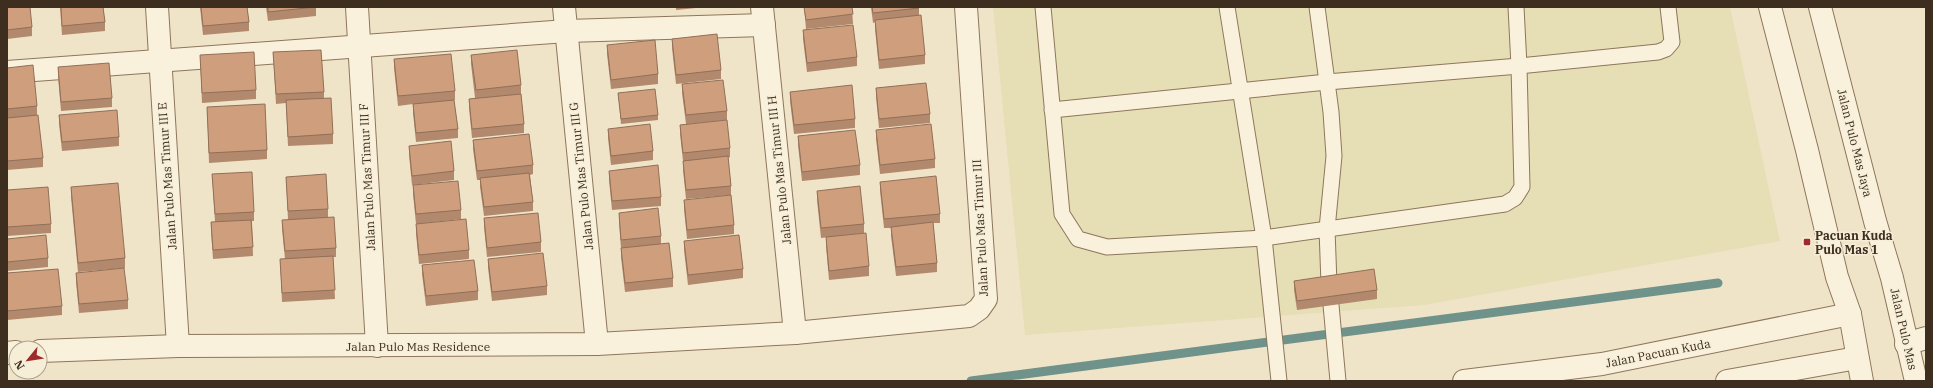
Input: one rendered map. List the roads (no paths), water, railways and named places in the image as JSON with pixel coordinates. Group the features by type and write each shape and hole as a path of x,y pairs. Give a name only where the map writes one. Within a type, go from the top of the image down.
{"street":[{"name":"Jalan Pulo Mas Timur III E","path":"157,7 178,346"},
{"name":"Jalan Pulo Mas Timur III F","path":"357,7 377,346"},
{"name":"Jalan Pulo Mas Timur III G","path":"564,7 597,344"},
{"name":"Jalan Pulo Mas Timur III","path":"795,333 969,316 979,309 986,299 966,7"},
{"path":"1770,7 1808,150 1837,277 1850,314 1862,381"},
{"name":"Jalan Pulo Mas Jaya","path":"1820,7 1875,221 1892,278"},
{"path":"7,72 160,59 360,47 763,16"},
{"name":"Jalan Pulo Mas Timur III H","path":"763,16 795,333"},
{"name":"Jalan Pulo Mas","path":"1892,278 1916,341 1916,381"},
{"name":"Jalan Pacuan Kuda","path":"1464,381 1602,364 1850,314"},
{"name":"Jalan Pulo Mas Residence","path":"48,351 178,346 597,344 795,333"},
{"path":"1727,381 1857,358"}],"lane":[{"path":"1042,7 1062,214 1078,240 1107,247 1264,238 1505,204 1515,198 1522,187 1516,7"},
{"path":"1227,7 1264,238 1278,378"},
{"path":"1317,7 1331,112 1334,156 1327,229 1329,278"},
{"path":"1052,110 1241,90 1519,66 1658,52 1666,49 1672,42 1668,7"},
{"path":"1331,305 1337,376"}],"waterway":[{"path":"971,381 1718,283"}],"place":[{"name":"Pacuan Kuda Pulo Mas 1","path":"1807,242"}]}
